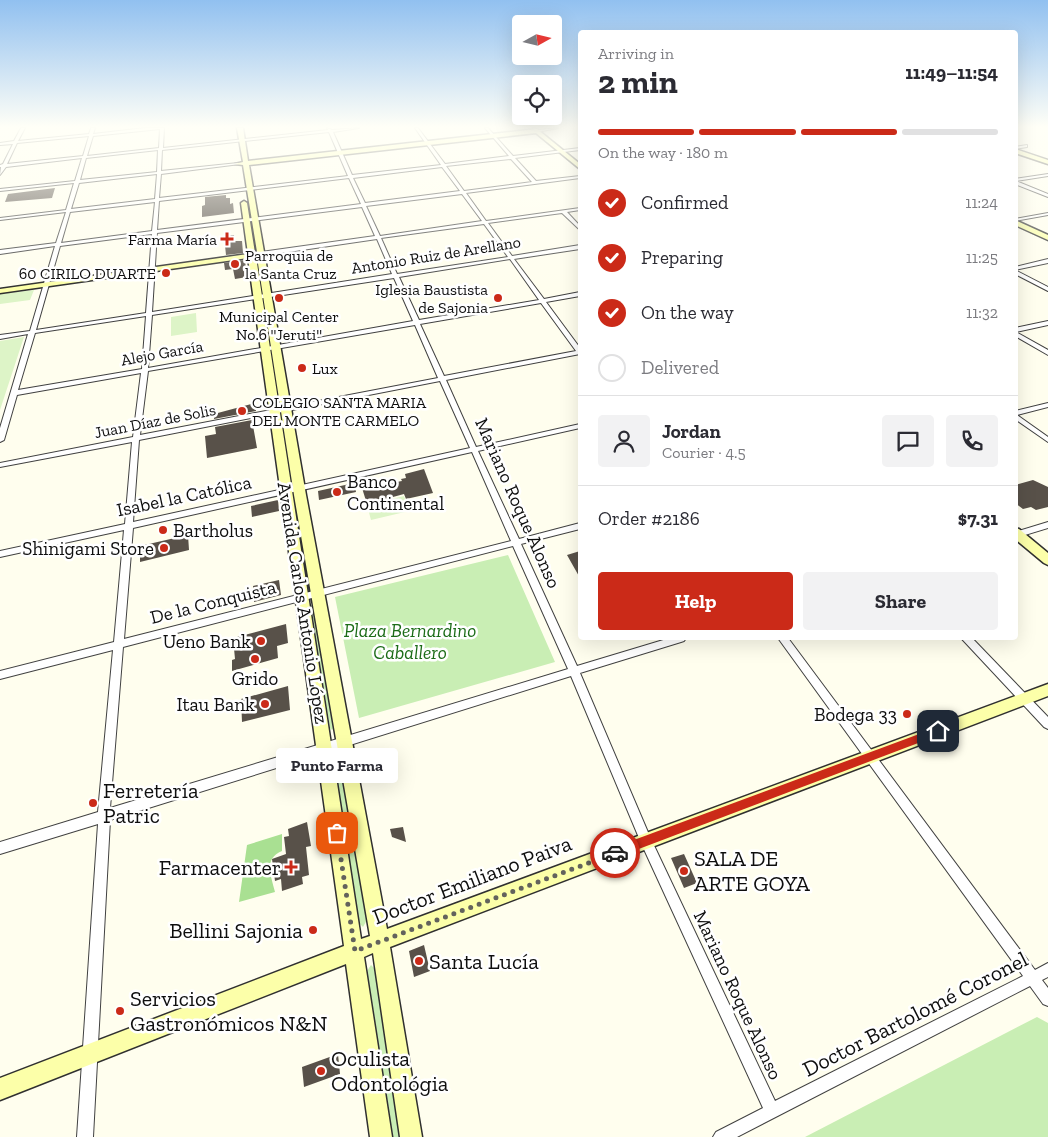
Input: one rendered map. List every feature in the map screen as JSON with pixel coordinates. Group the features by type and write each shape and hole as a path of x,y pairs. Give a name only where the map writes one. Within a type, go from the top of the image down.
{"main road":[{"name":"Avenida Carlos Antonio López","path":"241,181 247,220 269,295 286,409 302,598 381,1137"},
{"name":"Avenida Carlos Antonio López","path":"249,181 256,218 258,297 274,412 317,594 380,941 411,1137"},
{"path":"1018,223 1048,238"},
{"path":"0,291 256,254"},
{"path":"1018,536 1048,560"},
{"name":"Doctor Emiliano Paiva","path":"0,1089 380,941 1048,690"}],"street":[{"path":"0,190 85,181"},
{"path":"85,1137 104,815 136,438 145,370 150,270 158,181"},
{"path":"0,219 316,181"},
{"name":"Mariano Roque Alonso","path":"352,181 574,671 646,841 772,1111"},
{"path":"455,181 578,349"},
{"path":"0,252 550,181"},
{"path":"0,440 77,182"},
{"path":"1018,182 1048,196"},
{"path":"256,254 578,208"},
{"path":"563,211 578,227"},
{"path":"1018,220 1048,214"},
{"name":"Antonio Ruiz de Arellano","path":"0,337 578,247"},
{"path":"1018,269 1048,262"},
{"path":"1018,272 1048,289"},
{"name":"Alejo García","path":"14,393 578,294"},
{"path":"1018,331 1048,323"},
{"path":"1018,334 1048,353"},
{"name":"Juan Díaz de Solis","path":"0,465 578,352"},
{"path":"1018,414 1048,405"},
{"path":"1018,417 1048,440"},
{"name":"Isabel la Católica","path":"0,554 473,448 578,426"},
{"path":"1018,533 1048,525"},
{"name":"De la Conquista","path":"0,675 578,526"},
{"path":"0,848 675,640"},
{"path":"784,640 1048,998"},
{"path":"968,640 1048,724"},
{"name":"Doctor Bartolomé Coronel","path":"721,1137 1048,970"}],"green space":[{"path":"34,290 30,300 0,304 0,294"},
{"path":"196,313 197,332 171,336 171,317"},
{"path":"24,337 0,410 0,341"},
{"path":"404,496 409,511 371,520 367,505"},
{"name":"Plaza Bernardino Caballero","path":"508,555 555,662 359,718 335,597"},
{"path":"313,603 334,728 332,730 330,728 311,606"},
{"path":"337,755 340,757 367,920 363,927 359,923 334,759"},
{"path":"282,834 282,851 272,858 270,863 270,874 275,892 239,902 247,845"},
{"path":"371,965 374,968 402,1137 393,1137 367,971"},
{"path":"1037,1017 1048,1023 1048,1137 805,1137"}],"building":[{"path":"55,188 52,198 5,202 8,194"},
{"path":"226,195 226,198 230,198 230,204 233,203 234,213 202,217 202,206 205,205 205,197"},
{"path":"234,235 235,241 242,241 243,253 226,255 224,236"},
{"path":"245,260 247,277 235,279 233,269 225,270 224,263"},
{"name":"COLEGIO SANTA MARIA DEL MONTE CARMELO","path":"255,403 256,411 214,419 214,414"},
{"path":"252,420 257,448 207,458 205,436 216,434 215,427"},
{"path":"424,469 433,493 406,499 404,494 367,504 362,488 402,481 401,479 406,478 405,474"},
{"path":"1033,480 1048,487 1048,507 1036,510 1031,507 1023,509 1018,505 1018,484"},
{"name":"Banco Continental","path":"354,483 356,492 319,500 318,491"},
{"path":"278,500 279,511 252,517 251,506"},
{"name":"Shinigami Store","path":"188,535 189,550 140,562 140,546"},
{"path":"578,552 578,574 567,555"},
{"path":"279,580 281,595 254,602 253,586"},
{"name":"Ueno Bank","path":"286,624 288,643 277,646 278,658 232,671 232,660 235,659 233,638"},
{"name":"Itau Bank","path":"288,686 290,710 242,722 241,699"},
{"name":"Farmacenter","path":"307,822 311,846 306,847 309,875 302,877 303,884 282,891 281,879 275,881 272,859 286,854 284,837 289,836 288,829"},
{"path":"403,827 406,842 392,837 390,829"},
{"name":"SALA DE ARTE GOYA","path":"684,854 697,883 684,888 671,858"},
{"name":"Santa Lucía","path":"424,945 430,971 414,977 409,951"},
{"name":"Oculista Odontológia","path":"338,1054 340,1074 304,1087 302,1067"}],"way so far":[{"path":"337,833 355,951 615,853"}],"place":[{"name":"Farma María","path":"227,239"},
{"name":"Parroquia de la Santa Cruz","path":"235,264"},
{"name":"60 CIRILO DUARTE","path":"166,273"},
{"name":"Municipal Center No.6 \"Jeruti\"","path":"279,298"},
{"name":"Iglesia Baustista de Sajonia","path":"498,298"},
{"name":"Lux","path":"302,368"},
{"name":"COLEGIO SANTA MARIA DEL MONTE CARMELO","path":"242,411"},
{"name":"Banco Continental","path":"337,492"},
{"name":"Bartholus","path":"163,530"},
{"name":"Shinigami Store","path":"164,548"},
{"name":"Ueno Bank","path":"261,641"},
{"name":"Grido","path":"255,659"},
{"name":"Itau Bank","path":"265,704"},
{"name":"Bodega 33","path":"907,714"},
{"name":"Ferretería Patric","path":"93,803"},
{"name":"Punto Farma","path":"337,833"},
{"name":"Farmacenter","path":"291,867"},
{"name":"SALA DE ARTE GOYA","path":"684,871"},
{"name":"Bellini Sajonia","path":"313,930"},
{"name":"Santa Lucía","path":"419,961"},
{"name":"Servicios Gastronómicos N&N","path":"120,1011"},
{"name":"Oculista Odontológia","path":"321,1071"}],"route":[{"path":"615,853 938,731"}]}
